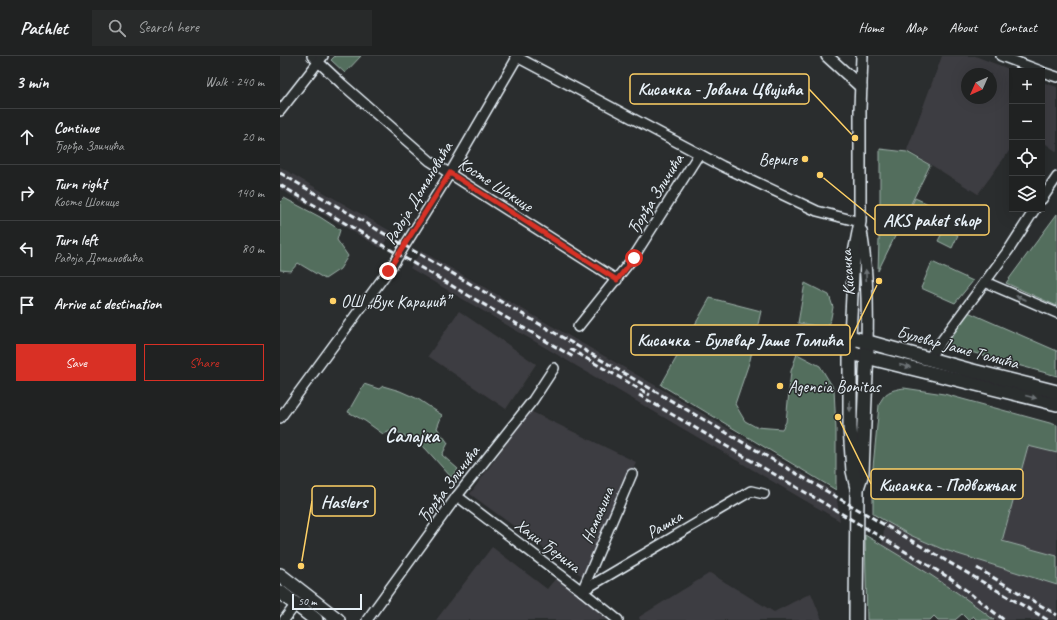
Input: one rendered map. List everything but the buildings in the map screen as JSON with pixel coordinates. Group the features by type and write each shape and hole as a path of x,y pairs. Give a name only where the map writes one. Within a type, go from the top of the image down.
{"main road":[{"name":"Булевар Јаше Томића","path":"850,337 1057,392"},
{"name":"Кисачка","path":"850,337 850,427 852,464 857,488 856,620"},
{"name":"Кисачка","path":"857,488 862,473 867,342"},
{"name":"Булевар Јаше Томића","path":"850,353 1057,404"},
{"path":"280,576 338,620"},
{"path":"280,592 316,620"}],"street":[{"path":"826,56 861,87"},
{"name":"Кисачка","path":"862,56 860,222 865,252 867,342"},
{"path":"1001,56 1033,68"},
{"path":"517,57 699,154 817,211 860,222"},
{"name":"Радоја Домановића","path":"280,418 394,263 450,173 517,57"},
{"path":"280,111 318,58"},
{"name":"Косте Шокице","path":"318,58 423,155 617,280"},
{"path":"1045,72 1057,77"},
{"name":"Ђорђа Зличића","path":"578,327 634,258 699,154"},
{"path":"1045,194 1057,176"},
{"path":"929,358 1010,248 1034,212"},
{"name":"Кисачка","path":"850,337 854,253 860,222"},
{"path":"985,282 1057,313"},
{"name":"Ђорђа Зличића","path":"367,620 457,496 533,400 554,368"},
{"name":"Немањина","path":"582,591 632,474"},
{"name":"Рашка","path":"582,591 751,492 764,494"},
{"name":"Хаџи Ђерина","path":"457,496 618,620"},
{"path":"284,620 296,604"}],"shaded area":[{"path":"942,56 975,56 1009,69 1009,151 978,194 907,150"},
{"path":"1045,83 1057,87 1057,152 1045,143"},
{"path":"280,167 392,232 381,248 280,189"},
{"path":"421,251 658,387 836,493 840,521 410,268"},
{"path":"459,311 536,364 506,409 428,356"},
{"path":"530,411 636,462 582,576 470,494"},
{"path":"1028,445 1057,453 1057,556 1002,541"},
{"path":"885,521 910,535 942,549 1057,585 1057,620 994,620 912,563 882,545"},
{"path":"492,547 547,589 556,578 610,620 436,620"},
{"path":"710,573 774,612 811,593 822,620 640,620 639,617"}],"green space":[{"path":"335,56 361,56 345,73 331,60"},
{"path":"880,149 907,152 930,165 878,271 880,208"},
{"path":"284,198 320,217 340,230 337,240 348,256 340,269 325,279 298,263 291,271 280,270 280,202"},
{"path":"915,198 948,213 939,232 906,217"},
{"path":"1057,214 1057,306 1006,283"},
{"path":"944,229 958,235 952,248 938,241"},
{"path":"932,262 973,281 955,303 921,288"},
{"path":"805,283 829,295 833,307 830,323 822,327 798,323"},
{"path":"710,298 761,311 750,360 735,404 745,421 756,427 782,429 786,422 791,371 797,354 820,366 834,389 836,490 661,385"},
{"path":"968,312 1057,351 1057,376 942,344"},
{"path":"364,384 379,389 383,386 400,391 418,399 442,415 437,428 448,443 442,455 458,469 451,477 425,448 394,430 383,434 365,421 348,412"},
{"path":"904,388 944,394 1057,425 1057,453 1028,446 1002,541 1057,556 1057,585 942,549 910,535 873,514 873,467 879,405 883,397 888,392"},
{"path":"865,535 947,586 994,620 977,620 973,616 968,620 962,614 955,620 938,620 934,616 930,620 867,620"}],"railway":[{"path":"280,173 1048,620"},
{"path":"280,185 575,358"},
{"path":"570,349 650,395"},
{"path":"639,395 953,580"},
{"path":"977,568 1057,615"},
{"path":"949,577 1004,620"}],"place":[{"name":"Кисачка - Јована Цвијића","path":"855,138"},
{"name":"Вериге","path":"805,159"},
{"name":"AKS paket shop","path":"820,175"},
{"name":"Кисачка - Булевар Јаше Томића","path":"879,281"},
{"name":"ОШ „Вук Караџић”","path":"333,301"},
{"name":"Agencia Bonitas","path":"780,386"},
{"name":"Кисачка - Подвожњак","path":"838,417"},
{"name":"Haslers","path":"301,566"}],"district":[{"name":"Салајка","path":"412,435"}],"route":[{"path":"388,271 450,173 617,280 634,258"}]}
